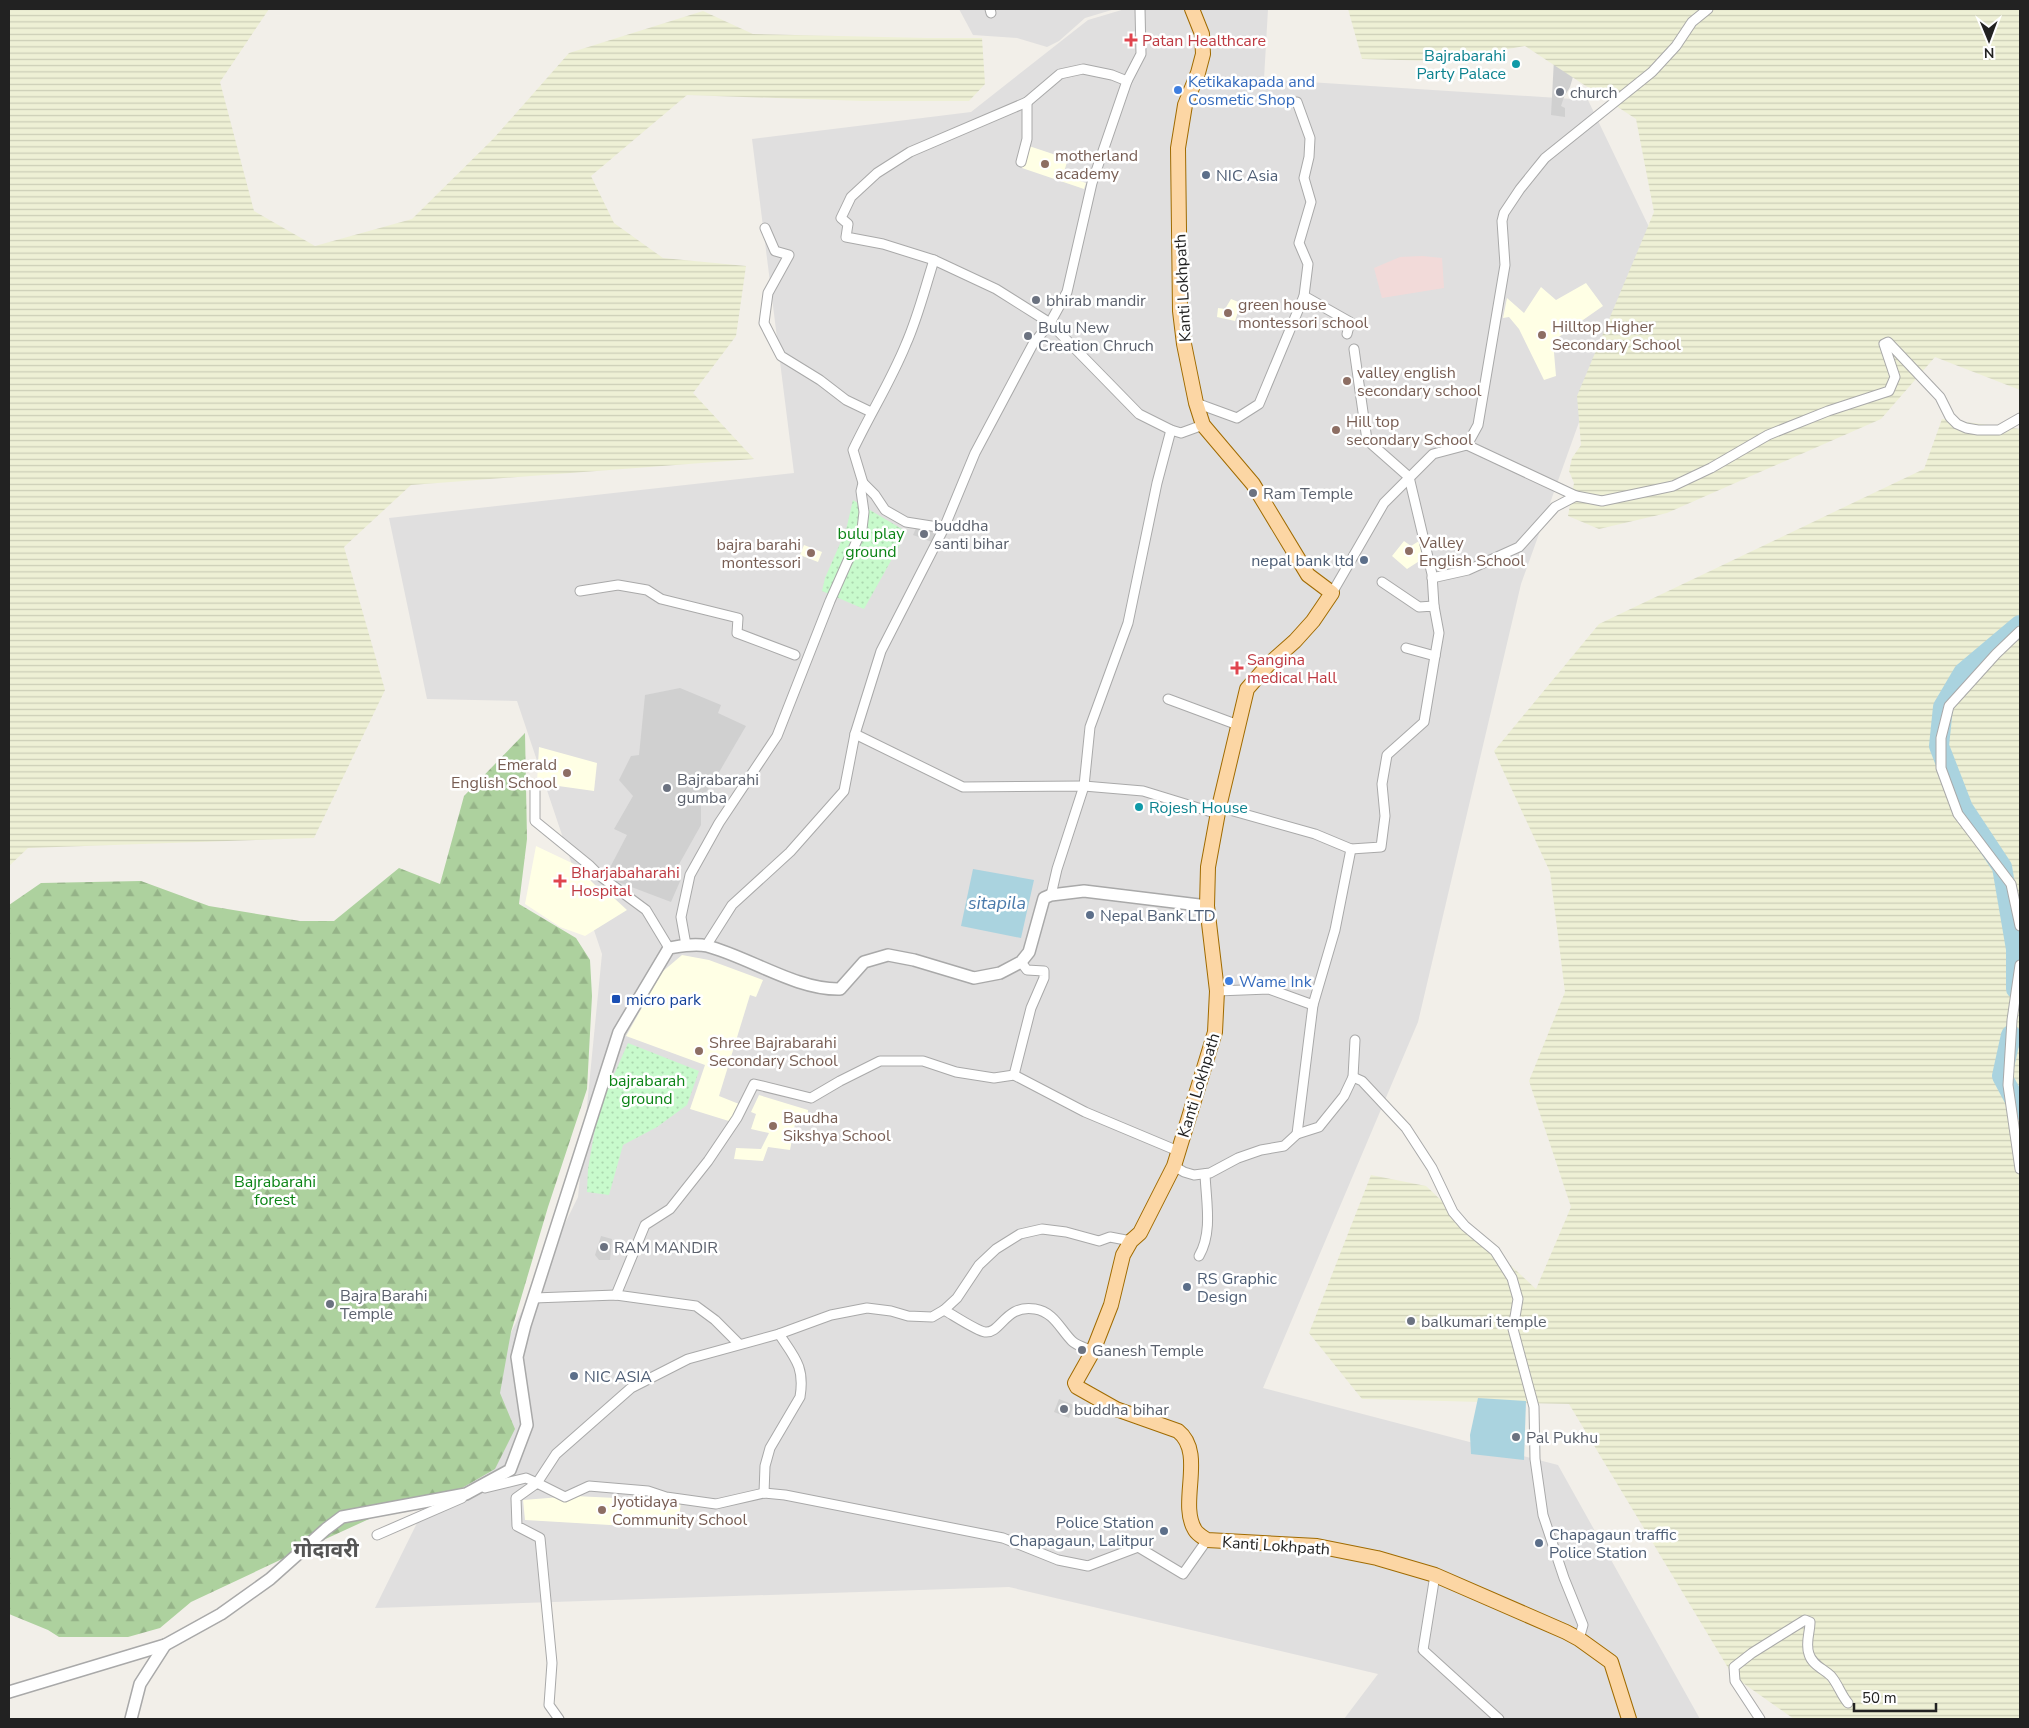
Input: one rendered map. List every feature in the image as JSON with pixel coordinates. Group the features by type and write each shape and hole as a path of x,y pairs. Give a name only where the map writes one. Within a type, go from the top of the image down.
{"main road":[{"name":"Kanti Lokhpath","path":"1192,9 1202,34 1203,54 1186,105 1178,148 1180,312 1184,344 1196,403 1202,426 1253,484 1308,575 1332,593 1313,621 1295,642 1268,665 1247,689 1208,867 1208,906 1218,992 1215,1032 1174,1166 1140,1233 1131,1241 1123,1255 1111,1305 1093,1351 1075,1382 1077,1386 1116,1409 1178,1431 1189,1444 1190,1519 1196,1532 1207,1540 1317,1546 1377,1558 1435,1575 1580,1639 1611,1662 1629,1719"}],"street":[{"path":"706,946 732,905 790,852 844,791 855,734 881,651 944,528 975,454 1033,344 1050,323 1067,292 1092,183 1127,81 1141,54 1140,9"},
{"path":"1467,446 1478,425 1505,265 1502,221 1504,213 1520,189 1545,158 1652,72 1676,46 1692,22 1708,9"},
{"path":"1127,81 1112,75 1083,69 1060,74 1027,102 910,152 877,173 851,198 841,218 848,224 846,237 883,244 934,260 996,289 1050,323 1140,414 1181,433 1202,426"},
{"path":"1021,162 1027,139 1027,102"},
{"path":"1196,403 1237,418 1259,404 1304,296 1308,264 1299,243 1311,202 1304,178 1309,157 1310,138 1297,102"},
{"path":"765,228 775,251 789,255 768,293 764,323 781,356 820,380 846,400 871,412"},
{"path":"934,260 907,343 881,398 871,412 853,450 863,483 885,510 906,522 944,528"},
{"path":"1304,296 1350,322 1347,334"},
{"path":"1332,593 1384,502 1433,454 1467,446 1576,496 1602,501 1673,486 1710,468 1768,435 1828,411 1889,391 1895,377 1884,344 1888,342 1940,397 1950,417 1957,424 1978,430 1999,430 2020,418"},
{"path":"855,734 963,787 1084,786 1143,791 1315,834 1351,849 1381,847 1384,816 1382,784 1387,755 1424,722 1439,633 1434,606 1432,574 1409,477 1366,440 1354,349"},
{"path":"1051,895 1057,869 1084,786 1090,727 1128,623 1157,483 1171,430"},
{"path":"686,945 681,917 690,875 718,823 777,736 830,602 862,530 864,512 861,491 863,483"},
{"path":"1432,578 1468,570 1519,547 1555,507 1576,496"},
{"path":"1382,582 1419,607 1434,606"},
{"path":"580,591 618,585 647,590 661,599 738,618 737,633 795,655"},
{"path":"2020,631 1996,654 1949,706 1941,738 1941,768 1958,814 2011,884 2020,926"},
{"path":"1406,648 1435,656"},
{"path":"1168,699 1238,726"},
{"path":"535,785 535,821 589,864 600,876 646,910 668,948"},
{"path":"1297,1134 1313,1005 1335,930 1351,849"},
{"path":"668,948 686,945 706,946 787,977 828,989 840,989 864,962 888,955 914,960 974,978 1000,973 1022,962 1029,952 1044,898 1051,895 1084,891 1208,906"},
{"path":"9,1692 165,1645 221,1614 270,1579 326,1528 342,1517 466,1494 510,1470 527,1425 517,1357 534,1298 620,1032 668,948"},
{"path":"1014,1075 1031,1008 1044,978 1044,971 1028,970 1022,962"},
{"path":"2020,965 2012,1020 2008,1085 2020,1168"},
{"path":"1218,992 1269,989 1313,1005"},
{"path":"1174,1166 1194,1175 1205,1174 1223,1168 1238,1158 1261,1150 1284,1146 1297,1134 1319,1126 1344,1096 1353,1077 1355,1040"},
{"path":"616,1295 645,1225 670,1209 708,1161 737,1118 754,1084 811,1098 840,1080 880,1061 923,1062 956,1072 994,1078 1014,1075 1085,1112 1178,1151"},
{"path":"1353,1077 1362,1081 1406,1128 1432,1168 1453,1212 1465,1226 1495,1251 1512,1278 1518,1300 1513,1329 1534,1407 1535,1459 1544,1515 1564,1578 1582,1625 1580,1639"},
{"path":"1199,1256 1208,1230 1205,1174"},
{"path":"559,1719 549,1705 552,1663 540,1538 517,1526 516,1498 537,1483 556,1454 631,1388 688,1359 779,1334 831,1315 867,1308 891,1311 908,1316 932,1317 958,1298 979,1265 996,1250 1020,1234 1042,1229 1066,1232 1099,1241 1110,1237 1131,1241"},
{"path":"534,1298 616,1295 696,1306 716,1320 729,1336 739,1344"},
{"path":"944,1310 985,1332 994,1330 1011,1312 1021,1309 1036,1309 1052,1315 1074,1343 1093,1351"},
{"path":"764,1493 765,1466 770,1448 800,1397 802,1388 802,1370 779,1334"},
{"path":"377,1535 491,1485 526,1478 565,1497 589,1486 648,1491 666,1496 716,1504 764,1493 785,1495 1003,1538 1058,1560 1088,1566 1138,1547 1183,1574 1207,1540"},
{"path":"1435,1575 1423,1650 1500,1719"},
{"path":"1760,1719 1736,1681 1734,1667 1752,1653 1805,1620 1810,1622 1809,1654 1817,1665 1831,1676 1848,1703"},
{"path":"131,1719 140,1684 165,1645"}],"shaded area":[{"path":"9,9 269,9 220,82 254,211 315,246 412,219 494,138 569,53 703,11 753,34 982,38 985,84 969,101 863,101 687,95 591,176 614,223 663,258 746,266 736,336 693,393 754,459 411,485 344,547 385,690 314,838 28,848 9,866"},
{"path":"959,9 1115,9 1085,18 1059,41 1047,47 1017,38 973,35"},
{"path":"1125,9 1268,9 1264,79 1588,100 1649,227 1521,584 1418,1022 1263,1388 1558,1465 1700,1719 1344,1719 1378,1674 1009,1587 375,1608 578,1197 602,954 517,701 427,699 389,518 794,473 752,139 971,112 1088,20"},
{"path":"1348,9 2020,9 2020,390 1935,357 1881,419 1667,513 1599,529 1568,516 1574,483 1569,471 1572,458 1581,445 1577,396 1654,212 1636,119 1525,46 1439,61 1362,59"},
{"name":"church","path":"1554,59 1577,63 1570,87 1561,106 1565,108 1565,117 1551,115"},
{"name":"motherland academy","path":"1029,146 1068,159 1063,175 1086,183 1084,189 1022,168"},
{"path":"1422,256 1442,258 1444,288 1382,298 1374,268 1400,257"},
{"name":"Hilltop Higher Secondary School","path":"1586,283 1603,306 1553,341 1556,376 1544,380 1519,329 1509,317 1503,318 1507,298 1524,313 1541,287 1556,300"},
{"name":"green house montessori school","path":"1231,299 1241,303 1235,321 1217,317 1218,308 1225,309"},
{"path":"1942,419 2020,429 2020,1719 1794,1719 1733,1676 1569,1404 1362,1399 1309,1333 1371,1175 1426,1186 1536,1289 1571,1207 1529,1081 1565,992 1550,872 1494,751 1599,624 1924,469"},
{"name":"buddha santi bihar","path":"917,526 935,533 932,542 913,535"},
{"name":"Valley English School","path":"1404,541 1411,546 1419,541 1424,558 1407,569 1392,556"},
{"name":"bajra barahi montessori","path":"804,545 822,552 818,562 800,555"},
{"name":"Bajrabarahi gumba","path":"680,688 721,705 718,713 746,726 701,800 701,825 673,875 681,879 671,902 605,877 627,835 614,829 633,796 619,780 631,756 639,755 645,695"},
{"name":"Emerald English School","path":"539,747 597,763 594,791 537,783"},
{"name":"Bharjabaharahi Hospital","path":"536,846 574,864 608,898 614,898 627,910 585,936 560,927 525,904"},
{"name":"Shree Bajrabarahi Secondary School","path":"682,955 709,960 763,980 756,997 750,995 719,1096 739,1104 732,1122 690,1109 705,1065 626,1036 662,972"},
{"name":"Baudha Sikshya School","path":"759,1095 808,1110 808,1121 795,1124 790,1150 768,1147 763,1161 734,1159 736,1148 761,1149 769,1133 751,1129 756,1114 751,1112"},
{"name":"RAM MANDIR","path":"601,1236 612,1239 610,1260 599,1260 595,1255"},
{"name":"buddha bihar","path":"1059,1399 1074,1405 1069,1418 1054,1412"},
{"name":"Jyotidaya Community School","path":"574,1496 681,1501 678,1529 525,1520 523,1500"}],"green space":[{"name":"bulu play ground","path":"853,500 907,532 864,609 822,591 825,578 846,530"},
{"name":"Bajrabarahi forest","path":"525,733 527,839 519,904 576,938 590,960 592,996 587,1089 548,1207 511,1332 500,1393 515,1429 495,1469 462,1488 380,1514 191,1602 160,1628 128,1637 59,1637 48,1630 9,1614 9,905 41,883 141,881 209,906 300,921 334,921 399,868 440,884 464,796"},
{"name":"bajrabarah ground","path":"628,1043 699,1071 687,1105 657,1127 623,1145 609,1195 587,1192 588,1169 598,1111"}],"water":[{"name":"sitapila","path":"973,869 1034,880 1021,938 961,926"},
{"path":"1478,1398 1526,1401 1524,1460 1471,1454 1470,1435"}],"waterway":[{"path":"2016,989 2016,949 2002,867 1963,808 1939,746 1943,707 1963,673 2020,625"},
{"path":"2011,1035 2002,1076 2020,1110"}],"place":[{"name":"Patan Healthcare","path":"1131,40"},
{"name":"Bajrabarahi Party Palace","path":"1516,64"},
{"name":"Ketikakapada and Cosmetic Shop","path":"1178,90"},
{"name":"church","path":"1560,92"},
{"name":"motherland academy","path":"1045,164"},
{"name":"NIC Asia","path":"1206,175"},
{"name":"bhirab mandir","path":"1036,300"},
{"name":"green house montessori school","path":"1228,313"},
{"name":"Hilltop Higher Secondary School","path":"1542,335"},
{"name":"Bulu New Creation Chruch","path":"1028,336"},
{"name":"valley english secondary school","path":"1347,381"},
{"name":"Hill top secondary School","path":"1336,430"},
{"name":"Ram Temple","path":"1253,493"},
{"name":"buddha santi bihar","path":"924,534"},
{"name":"Valley English School","path":"1409,551"},
{"name":"bajra barahi montessori","path":"811,553"},
{"name":"nepal bank ltd","path":"1364,560"},
{"name":"Sangina medical Hall","path":"1237,668"},
{"name":"Emerald English School","path":"567,773"},
{"name":"Bajrabarahi gumba","path":"667,788"},
{"name":"Rojesh House","path":"1139,807"},
{"name":"Bharjabaharahi Hospital","path":"560,881"},
{"name":"Nepal Bank LTD","path":"1090,915"},
{"name":"Wame Ink","path":"1229,981"},
{"name":"micro park","path":"616,999"},
{"name":"Shree Bajrabarahi Secondary School","path":"699,1051"},
{"name":"Baudha Sikshya School","path":"773,1126"},
{"name":"RAM MANDIR","path":"604,1247"},
{"name":"RS Graphic Design","path":"1187,1287"},
{"name":"Bajra Barahi Temple","path":"330,1304"},
{"name":"balkumari temple","path":"1411,1321"},
{"name":"Ganesh Temple","path":"1082,1350"},
{"name":"NIC ASIA","path":"574,1376"},
{"name":"buddha bihar","path":"1064,1409"},
{"name":"Pal Pukhu","path":"1516,1437"},
{"name":"Jyotidaya Community School","path":"602,1510"},
{"name":"Police Station Chapagaun, Lalitpur","path":"1164,1531"},
{"name":"Chapagaun traffic Police Station","path":"1539,1543"}],"district":[{"name":"गोदावरी","path":"326,1550"}]}
